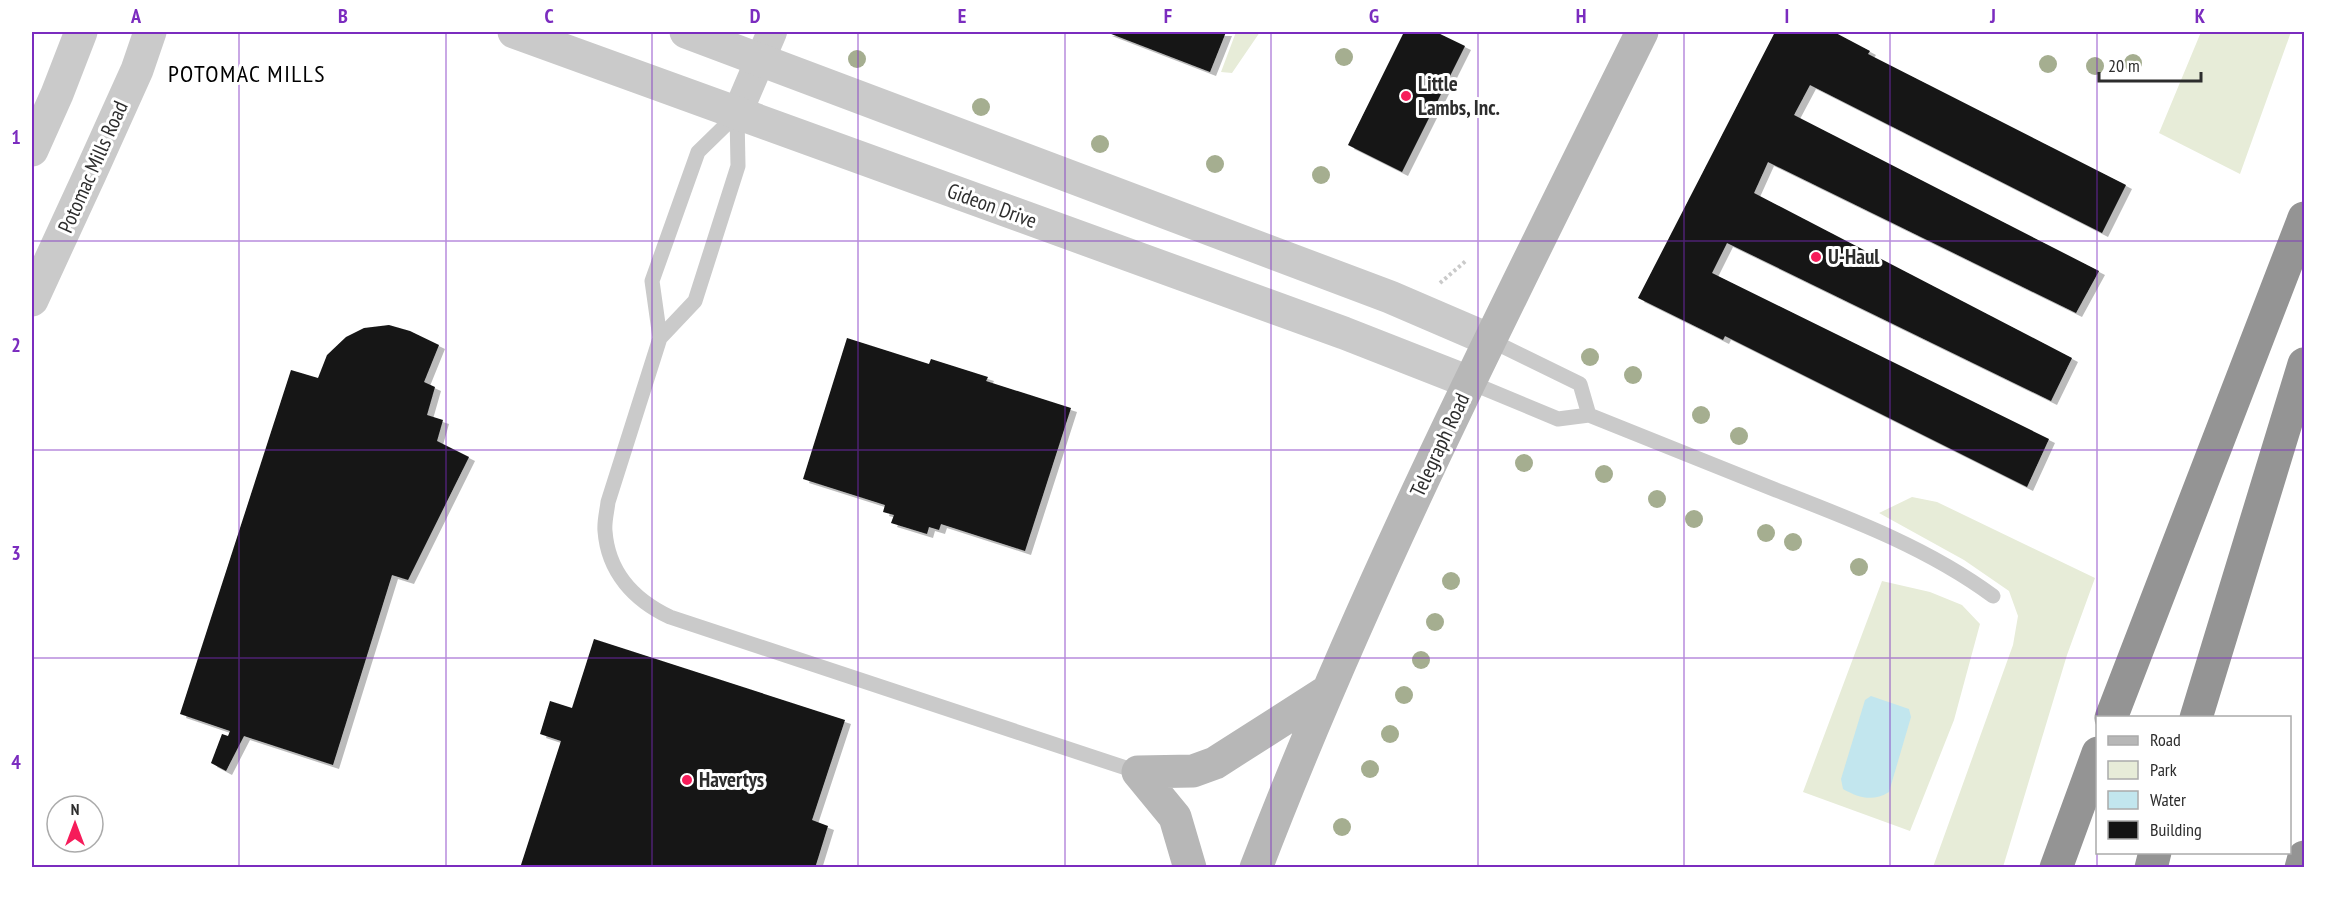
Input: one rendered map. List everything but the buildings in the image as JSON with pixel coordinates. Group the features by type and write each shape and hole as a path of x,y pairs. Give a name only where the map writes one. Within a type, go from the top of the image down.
{"highway":[{"path":"2111,716 2304,218"},
{"path":"2196,716 2304,364"},
{"path":"2056,867 2096,756"},
{"path":"2301,867 2304,857"}],"main road":[{"name":"Telegraph Road","path":"1256,867 1326,692 1469,382 1642,32"},
{"path":"1138,772 1193,771 1215,763 1326,692"},
{"path":"1138,772 1175,817 1190,867"}],"street":[{"path":"32,150 81,32"},
{"name":"Potomac Mills Road","path":"32,300 137,70 150,32"},
{"name":"Gideon Drive","path":"514,32 1344,333 1469,382"},
{"path":"686,32 766,46 1390,297 1490,340"},
{"path":"737,114 766,46"}],"lane":[{"path":"737,114 698,152 652,281 660,338 608,502 605,530 611,561 629,590 650,607 670,617 1138,772"},
{"path":"660,338 695,301 738,166 737,114"},
{"path":"1490,340 1580,384 1589,415"},
{"path":"1469,382 1558,418 1589,415 1849,518 1910,546 1977,584 1993,596"}],"path":[{"path":"1438,284 1467,260"}],"green space":[{"path":"1236,32 1260,32 1232,73 1221,72"},
{"path":"2201,32 2291,32 2240,174 2159,133"},
{"path":"1912,497 1937,502 2095,578 2067,655 2003,867 1933,867 2013,645 2018,616 2009,591 1964,560 1879,513"},
{"path":"1882,581 1930,592 1962,605 1980,624 1954,720 1910,831 1803,792"}],"water":[{"path":"1871,696 1909,709 1911,717 1889,792 1872,798 1860,797 1843,789 1841,779 1865,700"}],"place":[{"name":"Little Lambs, Inc.","path":"1406,96"},
{"name":"U-Haul","path":"1816,257"},
{"name":"Havertys","path":"687,780"}],"district":[{"name":"POTOMAC MILLS","path":"247,74"}]}
